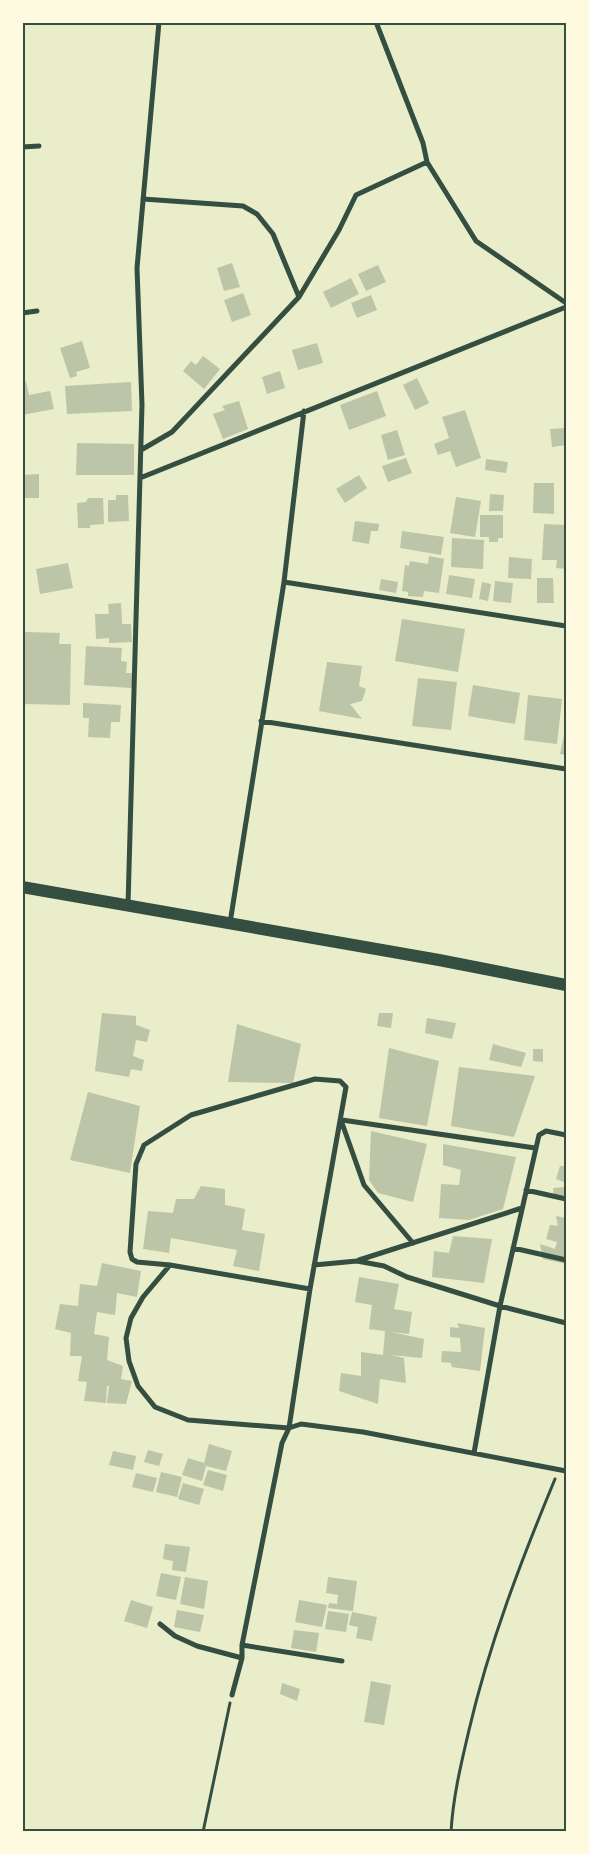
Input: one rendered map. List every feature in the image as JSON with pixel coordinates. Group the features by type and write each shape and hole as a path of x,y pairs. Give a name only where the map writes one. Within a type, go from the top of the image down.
{"main road":[{"path":"26,890 128,905 439,960 566,985"}],"street":[{"path":"128,905 142,405 137,268 159,22"},
{"path":"376,22 423,143 427,162 476,242 566,303"},
{"path":"22,147 39,146"},
{"path":"141,450 172,432 299,297 339,230 356,195 427,162"},
{"path":"143,199 243,206 257,214 273,234 299,297"},
{"path":"140,478 566,307"},
{"path":"22,313 37,312"},
{"path":"230,923 284,582 304,411"},
{"path":"284,582 566,626"},
{"path":"261,721 566,769"},
{"path":"232,1695 242,1658 242,1646 282,1442 289,1428 314,1265 342,1120 346,1087 340,1081 315,1079 191,1115 144,1146 136,1164 130,1252 132,1259 137,1262 170,1265 310,1289"},
{"path":"342,1120 535,1148"},
{"path":"342,1120 364,1185 413,1243"},
{"path":"474,1453 500,1306 535,1148 539,1135 546,1131 566,1135"},
{"path":"526,1190 566,1199"},
{"path":"314,1265 357,1261 522,1208"},
{"path":"514,1248 566,1260"},
{"path":"357,1261 384,1266 407,1277 500,1306 566,1323"},
{"path":"170,1265 143,1297 131,1318 126,1338 129,1361 138,1386 155,1407 188,1420 289,1428 301,1424 364,1432 566,1471"},
{"path":"160,1624 175,1636 197,1646 242,1658"},
{"path":"242,1646 342,1661"}],"path":[{"path":"451,1832 459,1770 479,1689 512,1589 559,1470"},
{"path":"203,1832 232,1695"}],"building":[{"path":"232,263 240,287 224,291 217,268"},
{"path":"378,265 386,282 366,291 358,274"},
{"path":"351,278 359,294 331,308 323,292"},
{"path":"243,293 251,315 232,322 224,300"},
{"path":"371,295 377,310 357,318 351,303"},
{"path":"82,341 90,368 76,372 77,376 70,378 60,348"},
{"path":"317,343 323,363 298,370 292,350"},
{"path":"203,356 220,369 204,389 183,371 191,361 196,365"},
{"path":"280,371 285,388 267,394 262,377"},
{"path":"417,378 429,403 415,410 403,385"},
{"path":"26,381 29,395 50,391 54,409 22,415 22,382"},
{"path":"131,382 132,411 67,414 65,386"},
{"path":"377,391 386,416 349,430 340,405"},
{"path":"239,401 248,429 223,439 213,414 225,410 222,406"},
{"path":"465,410 481,458 456,467 450,451 438,455 434,444 449,438 442,417"},
{"path":"566,428 566,445 552,447 550,429"},
{"path":"397,430 405,455 388,460 381,435"},
{"path":"77,443 134,444 134,475 76,475"},
{"path":"406,458 412,473 388,482 382,466"},
{"path":"486,459 508,462 506,473 485,470"},
{"path":"39,474 39,498 22,498 22,475"},
{"path":"359,475 367,488 345,503 336,489"},
{"path":"534,483 554,483 554,514 533,513"},
{"path":"490,494 504,495 503,511 489,511"},
{"path":"116,495 128,495 129,521 108,522 108,500 116,500"},
{"path":"456,497 481,501 475,537 450,533"},
{"path":"88,498 103,498 104,524 90,525 90,528 78,528 77,503 86,502"},
{"path":"480,515 503,515 503,538 498,538 498,542 489,542 489,537 480,537"},
{"path":"355,521 379,524 378,531 371,531 369,544 352,541"},
{"path":"544,524 566,525 566,569 556,568 557,560 542,560"},
{"path":"402,531 444,537 441,555 400,548"},
{"path":"452,538 484,540 483,569 451,567"},
{"path":"429,556 444,559 439,593 424,591 423,597 408,596 408,592 402,591 405,565 409,566 410,561 428,564"},
{"path":"509,557 532,559 531,579 508,578"},
{"path":"68,563 73,588 40,594 36,569"},
{"path":"449,575 475,579 472,598 446,594"},
{"path":"537,578 553,578 554,603 537,603"},
{"path":"381,579 398,582 396,593 379,590"},
{"path":"495,581 513,583 511,603 493,601"},
{"path":"482,582 491,584 488,601 479,599"},
{"path":"121,603 122,624 131,624 132,642 109,643 109,638 96,639 95,614 109,614 108,604"},
{"path":"402,619 465,629 458,672 395,661"},
{"path":"25,632 60,633 59,644 71,644 70,705 23,704 22,657 24,657"},
{"path":"86,646 122,648 121,661 127,662 126,673 132,673 132,688 84,685"},
{"path":"327,662 362,666 359,686 366,689 362,701 350,704 362,719 319,711"},
{"path":"418,678 457,682 451,730 412,726"},
{"path":"473,685 520,693 515,724 468,716"},
{"path":"528,695 562,699 557,744 524,740"},
{"path":"83,703 121,705 120,722 111,722 110,738 88,737 89,718 83,718"},
{"path":"566,726 566,755 560,754"},
{"path":"102,1013 136,1016 136,1025 150,1030 147,1042 136,1040 133,1056 144,1060 142,1071 131,1069 129,1077 95,1071"},
{"path":"379,1013 393,1013 391,1028 377,1026"},
{"path":"427,1018 456,1023 452,1039 425,1033"},
{"path":"237,1024 301,1044 293,1083 228,1082"},
{"path":"493,1044 526,1053 521,1067 489,1060"},
{"path":"389,1048 439,1061 427,1126 379,1118"},
{"path":"533,1049 543,1049 543,1062 533,1061"},
{"path":"459,1067 535,1076 514,1137 451,1126"},
{"path":"88,1092 140,1106 130,1173 70,1160"},
{"path":"371,1131 427,1144 413,1202 378,1193 369,1180"},
{"path":"443,1144 516,1157 503,1209 469,1220 439,1218 441,1184 459,1185 461,1170 443,1165"},
{"path":"560,1166 566,1166 566,1183 556,1179"},
{"path":"201,1186 225,1189 225,1205 245,1209 242,1230 265,1234 259,1271 233,1266 237,1250 171,1238 169,1253 143,1249 148,1211 173,1213 176,1199 194,1199"},
{"path":"566,1187 566,1199 554,1197 553,1188"},
{"path":"556,1216 566,1218 566,1264 543,1259 540,1244 555,1249 557,1242 546,1239 550,1225 558,1226"},
{"path":"453,1236 492,1239 484,1283 432,1277 434,1251 449,1253"},
{"path":"102,1263 141,1271 137,1297 117,1293 115,1315 97,1312 94,1334 109,1337 107,1360 123,1366 121,1379 132,1381 126,1404 107,1403 109,1386 107,1386 106,1403 84,1401 87,1382 78,1381 82,1356 70,1356 71,1333 55,1329 60,1304 78,1306 80,1284 97,1286"},
{"path":"359,1277 399,1284 394,1309 412,1312 409,1334 391,1332 424,1339 422,1358 391,1355 404,1358 406,1383 380,1379 378,1404 339,1391 341,1373 361,1376 361,1352 383,1355 385,1331 369,1329 372,1305 355,1302"},
{"path":"457,1323 485,1328 480,1371 452,1367 451,1363 441,1362 442,1351 461,1352 460,1338 450,1337 450,1327 459,1328"},
{"path":"209,1444 232,1451 226,1471 206,1466 202,1481 182,1475 188,1458 204,1463"},
{"path":"148,1450 163,1454 159,1466 144,1462"},
{"path":"113,1451 136,1456 133,1470 109,1465"},
{"path":"208,1470 227,1475 223,1491 203,1485"},
{"path":"161,1472 182,1477 177,1497 156,1492"},
{"path":"136,1473 157,1478 153,1492 132,1487"},
{"path":"183,1483 204,1489 199,1505 178,1499"},
{"path":"165,1544 190,1547 186,1572 172,1570 173,1561 163,1559"},
{"path":"161,1573 181,1577 176,1600 156,1596"},
{"path":"185,1577 208,1581 204,1609 180,1604"},
{"path":"328,1577 357,1581 353,1611 328,1608 329,1603 337,1604 338,1595 326,1593"},
{"path":"131,1600 153,1607 147,1628 124,1621"},
{"path":"299,1600 327,1605 322,1627 295,1622"},
{"path":"177,1610 204,1615 200,1632 174,1627"},
{"path":"328,1611 349,1614 346,1632 325,1629"},
{"path":"352,1612 377,1617 372,1641 356,1638 358,1627 349,1625"},
{"path":"294,1630 319,1633 316,1652 291,1648"},
{"path":"371,1681 391,1685 384,1725 364,1722"},
{"path":"282,1683 300,1689 297,1701 280,1694"}]}
